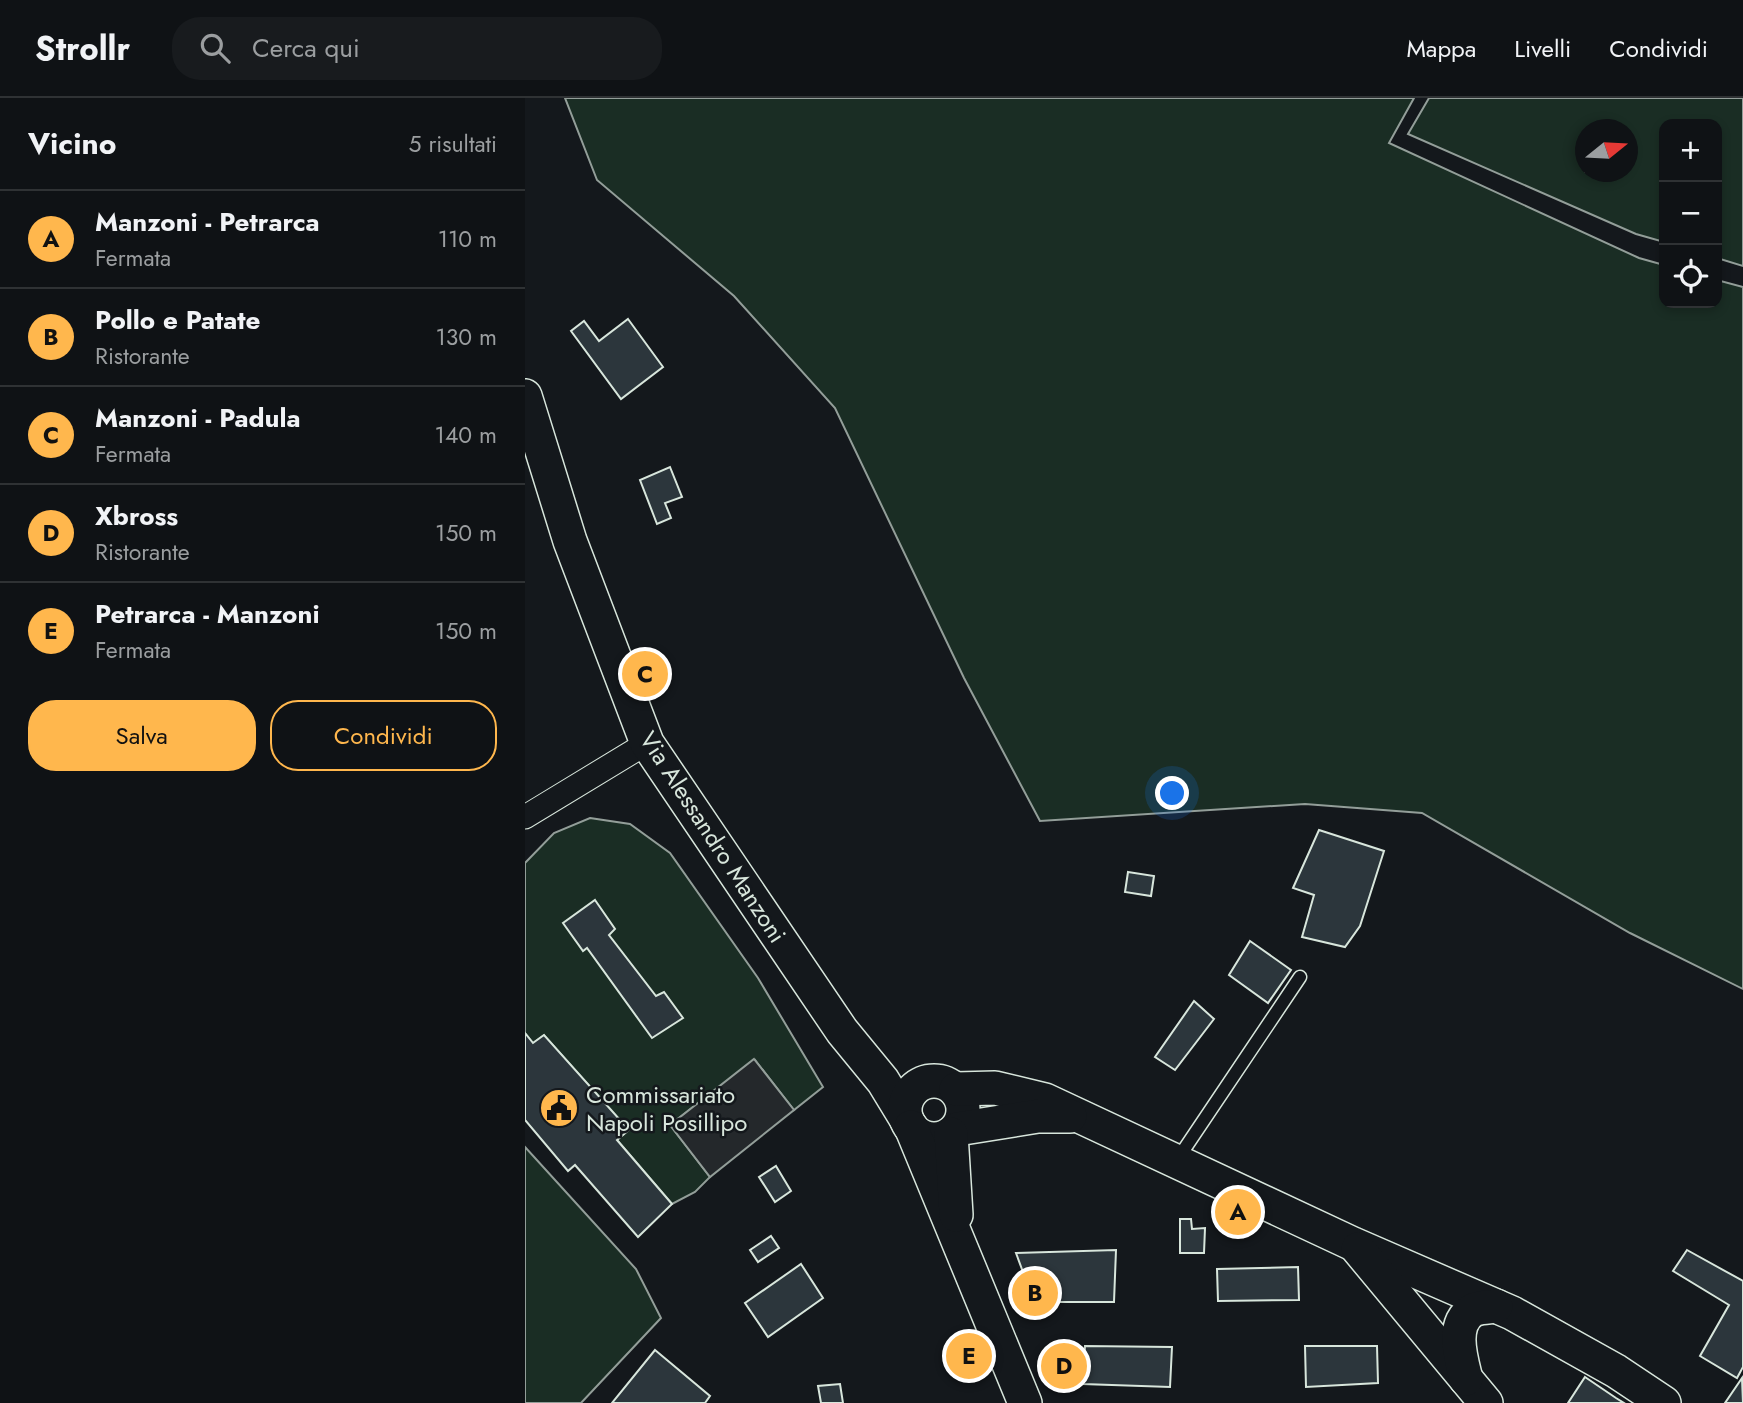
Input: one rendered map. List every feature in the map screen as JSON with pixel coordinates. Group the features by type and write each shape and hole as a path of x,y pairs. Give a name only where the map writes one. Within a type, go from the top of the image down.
{"street":[{"name":"Via Alessandro Manzoni","path":"525,396 570,541 646,743 835,1020 867,1060 909,1125 963,1255"},
{"path":"525,817 646,743"},
{"name":"Via Alessandro Manzoni","path":"867,1060 909,1080 1010,1090 1045,1100 1353,1244 1496,1306 1616,1371 1664,1403"},
{"path":"954,1131 939,1139 928,1138 909,1125 905,1107 908,1097 918,1085 941,1085 964,1110 954,1131 956,1212 963,1255 1025,1403"},
{"name":"Via Alessandro Manzoni","path":"954,1131 1058,1115 1087,1119"},
{"name":"Via Alessandro Manzoni","path":"1353,1244 1477,1392"},
{"path":"1477,1392 1459,1337 1464,1321 1474,1310 1496,1306"}],"lane":[{"path":"1177,1161 1300,977"}],"green space":[{"path":"565,98 1414,98 1389,143 1639,258 1659,264 1659,308 1722,308 1722,281 1743,287 1743,989 1630,933 1422,813 1305,804 1040,821 964,678 835,408 734,296 597,180"},
{"path":"1429,98 1743,98 1743,266 1722,260 1722,119 1659,119 1659,241 1636,234 1408,134"},
{"path":"590,818 630,824 670,853 758,978 823,1087 794,1110 755,1060 670,1125 710,1177 695,1192 672,1204 617,1140 628,1130 544,1035 533,1043 525,1033 525,863 554,833"},
{"path":"525,1147 636,1269 661,1318 581,1403 525,1403"}],"shaded area":[{"path":"754,1059 794,1110 710,1177 670,1125"}],"building":[{"path":"628,319 663,367 621,399 571,331 584,321 599,341"},
{"path":"670,467 682,497 665,503 671,518 657,524 640,480"},
{"path":"1319,830 1384,851 1360,926 1345,947 1302,937 1314,895 1293,888"},
{"path":"1128,872 1154,876 1151,896 1125,892"},
{"path":"595,900 615,929 609,935 656,996 664,992 683,1018 652,1038 587,948 583,951 563,923"},
{"path":"1250,941 1291,970 1268,1003 1229,975"},
{"path":"1194,1001 1214,1019 1175,1070 1155,1057"},
{"path":"525,1033 533,1043 544,1035 629,1130 617,1140 672,1204 638,1237 575,1165 568,1171 525,1120"},
{"path":"776,1166 791,1191 775,1202 759,1177"},
{"path":"1180,1219 1191,1219 1192,1229 1205,1228 1204,1253 1180,1253"},
{"path":"771,1236 779,1248 758,1262 750,1250"},
{"path":"1116,1250 1114,1302 1034,1302 1016,1253"},
{"path":"1687,1250 1743,1281 1743,1367 1737,1378 1700,1356 1729,1305 1673,1271"},
{"path":"801,1264 823,1298 768,1337 745,1303"},
{"path":"1298,1267 1299,1300 1218,1301 1217,1269"},
{"path":"1085,1346 1172,1347 1170,1387 1083,1384"},
{"path":"1305,1346 1377,1346 1378,1383 1306,1387"},
{"path":"970,1348 976,1363 969,1366 963,1351"},
{"path":"655,1350 710,1396 705,1403 612,1403"},
{"path":"1585,1377 1616,1398 1624,1403 1568,1403"},
{"path":"1742,1378 1743,1403 1725,1403"},
{"path":"840,1384 843,1403 821,1403 818,1386"}],"place":[{"name":"Manzoni - Padula","path":"645,674"},
{"name":"Commissariato Napoli Posillipo","path":"559,1108"},
{"name":"Manzoni - Petrarca","path":"1238,1212"},
{"name":"Pollo e Patate","path":"1035,1293"},
{"name":"Petrarca - Manzoni","path":"969,1356"},
{"name":"Xbross","path":"1064,1366"}]}
